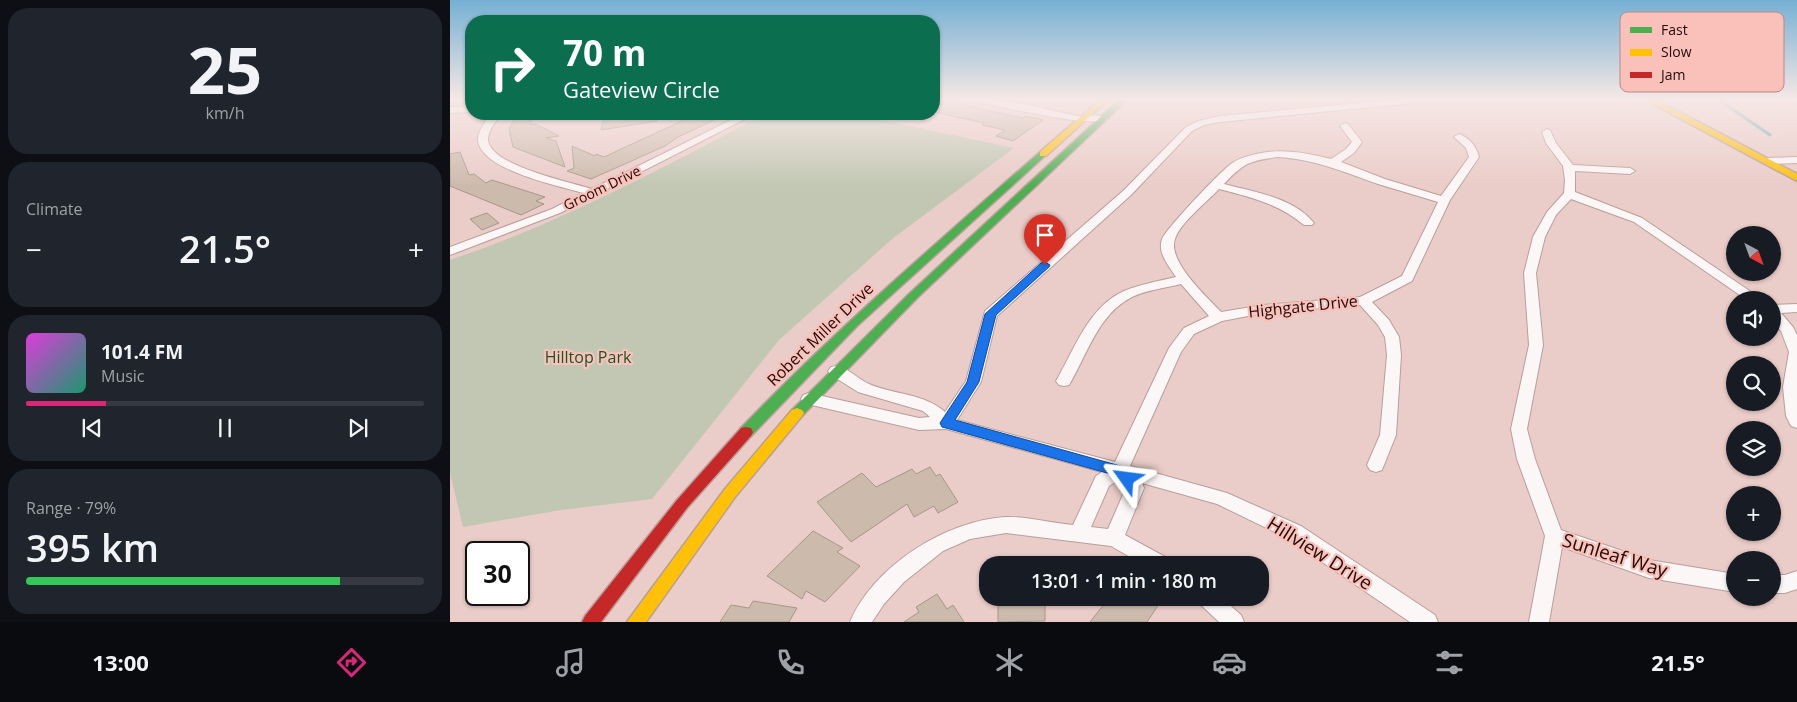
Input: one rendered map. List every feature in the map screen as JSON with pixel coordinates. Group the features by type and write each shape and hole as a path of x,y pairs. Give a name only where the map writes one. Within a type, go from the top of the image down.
{"main road":[{"name":"Robert Miller Drive","path":"591,622 682,504 788,386 879,300 1070,129"},
{"path":"636,622 723,501 809,400 874,332 1092,129"},
{"path":"1707,129 1797,178"},
{"path":"1728,129 1792,160 1797,166"}],"street":[{"path":"485,129 483,141 488,154 502,164 594,193"},
{"name":"Groom Drive","path":"450,251 513,229 594,193 720,129"},
{"path":"946,423 973,382 990,314 1127,193 1189,129"},
{"path":"1333,163 1350,151 1357,142 1347,129"},
{"path":"1539,622 1554,536 1526,459 1519,429 1536,345 1530,273 1539,237 1551,214 1569,194 1570,178 1569,168 1551,145 1547,132"},
{"name":"Highgate Drive","path":"1119,471 1174,351 1189,331 1218,317 1264,309 1363,300 1407,278 1444,200 1474,157 1471,147 1459,137"},
{"path":"1218,317 1184,279 1169,257 1168,240 1177,226 1236,164 1258,157 1278,154 1300,155 1333,163 1381,181 1444,200"},
{"path":"1768,161 1792,160"},
{"path":"1569,168 1630,171"},
{"path":"1215,185 1278,202 1296,212 1308,223"},
{"path":"1569,194 1638,220 1743,291"},
{"path":"1064,381 1092,331 1109,306 1128,294 1184,279"},
{"path":"1363,300 1384,323 1392,337 1394,355 1388,435 1376,465"},
{"path":"1781,310 1797,308"},
{"path":"1781,322 1788,330 1796,352 1790,387 1794,416 1797,422"},
{"path":"836,371 863,388 929,407 946,423"},
{"path":"809,400 832,402 919,424 946,423"},
{"name":"Hillview Drive","path":"946,423 1221,498 1294,532 1428,622"},
{"path":"1080,534 1085,517 1102,481 1119,471 1135,488 1114,538"},
{"path":"860,622 877,598 897,576 936,545 968,531 1006,525 1114,538 1146,556"},
{"name":"Sunleaf Way","path":"1554,536 1649,569 1726,582"},
{"path":"1781,584 1797,580"},
{"path":"1217,606 1234,622"}],"green space":[{"name":"Hilltop Park","path":"736,129 924,129 1014,148 892,239 779,340 652,499 561,510 463,527 450,473 450,260 532,229 649,174"}],"building":[{"path":"509,129 546,129 559,136 546,138 556,141 565,167 513,147"},
{"path":"665,129 695,129 665,146 591,179 567,171 574,168 572,146 595,156 596,154 604,157"},
{"path":"1001,129 1030,129 1013,141 996,136 1005,130"},
{"path":"460,152 469,175 474,174 486,183 492,180 545,197 536,201 544,204 521,215 450,186 450,154"},
{"path":"487,213 499,223 482,230 470,219"},
{"path":"930,467 936,476 940,474 958,502 938,513 934,506 914,517 907,504 851,542 817,502 862,473 876,487 912,469 916,474"},
{"path":"813,531 843,548 837,552 860,566 825,602 806,591 802,599 767,576"},
{"path":"937,594 947,609 953,605 964,622 904,622 919,612 916,607"},
{"path":"753,601 797,608 789,622 720,622 731,605 749,608"},
{"path":"998,606 1045,606 1045,621 998,622"},
{"path":"1103,606 1158,606 1147,622 1090,622"}],"waterway":[{"path":"1761,129 1770,135"}],"traffic: fast":[{"path":"797,413 913,296 1092,129"},
{"path":"746,432 853,324 1043,154"}],"traffic: slow":[{"path":"1043,154 1071,129"},
{"path":"1706,129 1797,178"},
{"path":"636,622 730,493 797,413"}],"traffic: jam":[{"path":"591,622 682,504 746,432"}],"route":[{"path":"1045,265 990,314 973,382 946,423 1119,471 1127,479"}]}
